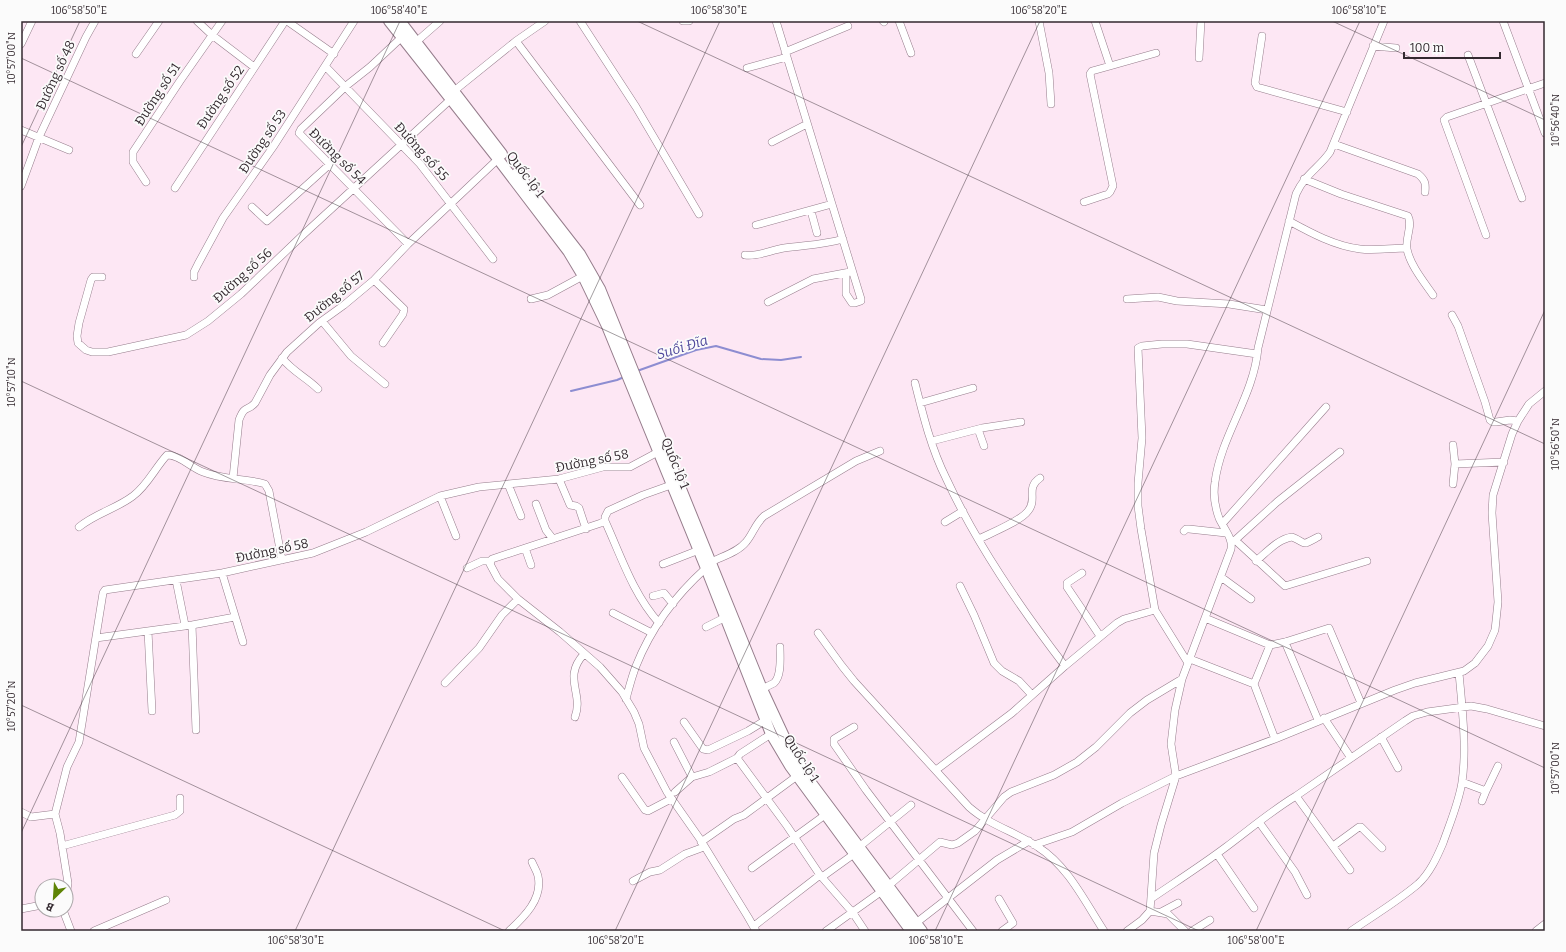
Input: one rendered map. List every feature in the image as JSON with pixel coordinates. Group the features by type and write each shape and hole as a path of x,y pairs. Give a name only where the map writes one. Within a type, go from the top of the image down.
{"highway":[{"name":"Quốc lộ 1","path":"389,21 452,95 580,254 600,289 633,381 762,689 799,764 856,851"},
{"name":"Quốc lộ 1","path":"400,21 498,159 568,251 584,276 628,368"},
{"name":"Quốc lộ 1","path":"633,381 671,485 699,550 709,565 726,618 771,734 797,776 825,815 856,851 916,928"}],"street":[{"path":"21,44 32,21"},
{"name":"Đường số 48","path":"21,186 39,137 95,21"},
{"path":"136,54 159,21"},
{"path":"198,21 212,35 254,68"},
{"name":"Đường số 51","path":"146,182 133,162 133,152 222,21"},
{"path":"286,21 334,54"},
{"name":"Đường số 52","path":"175,188 286,21"},
{"name":"Đường số 53","path":"194,277 194,272 223,218 261,165 326,67 354,21"},
{"path":"416,42 440,21"},
{"name":"Đường số 56","path":"102,277 96,276 92,278 85,300 78,336 78,343 82,347 92,352 108,352 182,336 208,321 241,294 452,95 516,41 545,21"},
{"path":"580,21 636,107 699,214"},
{"path":"683,21 689,21"},
{"path":"768,302 813,279 849,272 843,239 776,21"},
{"path":"899,21 912,53"},
{"path":"1039,21 1049,73 1051,104"},
{"path":"1095,21 1110,66"},
{"path":"1199,58 1201,21"},
{"path":"1368,561 1340,568 1285,586 1226,533 1216,506 1214,494 1217,472 1225,442 1243,404 1253,377 1267,310 1296,194 1304,179 1325,158 1334,144 1384,21"},
{"path":"1503,21 1545,133"},
{"path":"747,68 786,54 848,26"},
{"path":"1262,36 1255,83 1257,87 1347,112"},
{"name":"Đường số 54","path":"402,37 370,67 346,86 301,129 299,133 408,244"},
{"path":"516,41 640,205"},
{"path":"1374,46 1396,48"},
{"path":"1084,202 1108,194 1112,190 1113,186 1090,74 1092,71 1156,53"},
{"path":"1468,55 1522,198"},
{"name":"Đường số 55","path":"326,67 423,167 493,259"},
{"path":"1486,235 1444,120 1545,83"},
{"path":"772,142 808,124"},
{"path":"21,130 69,150"},
{"path":"1334,144 1418,174 1424,178 1426,183 1425,192"},
{"name":"Đường số 57","path":"233,478 239,420 242,412 255,403 264,385 282,358 322,321 374,280 450,203 498,159"},
{"path":"252,207 266,220 268,220 330,164"},
{"path":"1304,179 1341,194 1408,216 1410,220 1407,248 1414,266 1433,295"},
{"path":"756,224 811,211 832,204"},
{"path":"811,211 817,233"},
{"path":"1289,221 1314,234 1352,247 1361,249 1407,248"},
{"path":"745,255 753,256 777,250 826,244 843,239"},
{"path":"531,299 548,295 584,276"},
{"path":"374,280 404,309 383,343"},
{"path":"1127,299 1158,297 1177,301 1229,304 1267,310"},
{"path":"1452,315 1458,326 1490,420 1496,422 1510,420 1518,421"},
{"path":"322,321 352,356 385,384"},
{"path":"1254,684 1189,661 1155,610 1138,506 1138,483 1142,438 1138,348 1142,346 1180,344 1257,354"},
{"path":"282,358 290,368 318,389"},
{"path":"915,383 932,441 946,478 979,539 1028,618 1065,666"},
{"path":"920,404 973,388"},
{"path":"916,928 949,897 997,860 1032,843 1072,832 1122,803 1176,776 1275,739 1361,703 1415,683 1458,672 1467,668 1481,656 1488,646 1495,630 1498,602 1491,508 1493,495 1512,434 1518,421 1529,404 1545,392"},
{"path":"1222,524 1326,407"},
{"path":"932,441 978,428 1021,422"},
{"path":"978,428 984,446"},
{"path":"1453,445 1455,464 1453,484"},
{"path":"626,699 636,666 652,633 688,585 709,565 742,546 749,538 756,523 764,516 856,461 880,451"},
{"name":"Đường số 58","path":"55,814 67,768 79,742 103,593 105,590 222,573 282,560 326,549 366,532 440,496 467,489 559,479 603,467 630,466 658,452"},
{"path":"1126,931 1142,920 1150,911 1154,853 1176,776 1171,735 1182,679 1234,541 1277,502 1340,452"},
{"path":"79,527 90,518 135,495 167,455 175,455 202,472 221,477 254,481 265,484 269,491 282,560"},
{"path":"1455,464 1504,462"},
{"path":"979,539 1025,514 1031,506 1032,487 1040,478"},
{"path":"559,479 570,506 576,506 579,508 586,529"},
{"path":"508,484 521,516"},
{"path":"659,623 646,607 633,583 605,517 608,511 643,495 671,485"},
{"path":"440,496 456,536"},
{"path":"536,504 546,530 553,538"},
{"path":"945,522 964,511"},
{"path":"467,568 482,561 490,562 492,559 553,538 586,529 606,521"},
{"path":"1184,531 1189,529 1226,533"},
{"path":"1256,561 1288,537 1292,536 1306,544 1318,537"},
{"path":"525,548 531,565"},
{"path":"663,564 699,550"},
{"path":"490,562 498,579 518,599 613,680 626,699 639,724 644,748 671,799 703,844 755,929 821,876 856,851 911,805"},
{"path":"222,573 243,642"},
{"path":"1082,573 1067,583 1067,587 1100,636"},
{"path":"1221,577 1251,599"},
{"path":"176,580 188,625 196,730"},
{"path":"960,586 974,615 994,664 1002,671 1019,681 1032,695"},
{"path":"653,596 666,594 673,604"},
{"path":"445,683 479,648 502,615 518,599"},
{"path":"936,770 1012,713 1100,636 1124,619 1155,610"},
{"path":"612,614 652,633"},
{"path":"96,638 235,617"},
{"path":"706,627 726,618"},
{"path":"1205,618 1270,645 1285,642 1329,628 1361,703"},
{"path":"148,630 152,711"},
{"path":"818,633 850,676 969,807 986,819 1032,843 1056,862 1070,879 1104,931"},
{"path":"1285,642 1321,719 1351,758"},
{"path":"1270,645 1254,684 1275,739"},
{"path":"762,689 773,683 777,678 780,664 780,647"},
{"path":"576,717 578,700 575,690 574,668 584,654"},
{"path":"1351,931 1418,884 1425,877 1436,860 1462,782 1463,707 1458,672"},
{"path":"826,931 885,889 940,842 952,845 958,843 975,831 1004,797 1012,792 1054,775 1077,762 1096,747 1130,713 1152,697 1182,679"},
{"path":"1152,898 1217,854 1274,809 1296,796 1413,716 1427,712 1463,707 1480,707 1545,726"},
{"path":"684,722 703,749 708,750 748,731 766,720"},
{"path":"854,727 834,739 834,744 973,931"},
{"path":"675,792 692,777 709,772 737,758 740,754 771,734"},
{"path":"1381,737 1398,768"},
{"path":"674,742 692,777"},
{"path":"737,758 821,876 853,913 865,931"},
{"path":"1482,801 1498,766"},
{"path":"633,881 650,872 660,870 703,844 734,820 744,815 797,776"},
{"path":"622,777 645,810 648,811 671,799"},
{"path":"1462,782 1486,791"},
{"path":"1296,796 1350,870"},
{"path":"62,846 175,815 180,811 180,798"},
{"path":"22,816 31,817 55,814 67,878"},
{"path":"752,868 825,815"},
{"path":"1258,822 1295,872 1307,895"},
{"path":"1333,846 1361,827 1382,848"},
{"path":"1217,854 1254,908"},
{"path":"508,931 534,904 539,884 538,874 532,862"},
{"path":"999,899 1013,923 1002,931"},
{"path":"94,931 166,900"},
{"path":"1161,912 1178,903"},
{"path":"21,910 34,907"},
{"path":"1150,911 1168,914 1185,931"},
{"path":"66,918 71,931"},
{"path":"1192,931 1210,920"},
{"path":"1536,931 1545,924"}],"waterway":[{"name":"Suối Đĩa","path":"637,371 696,350 716,346 761,359 781,360 801,357"},
{"name":"Suối Đĩa","path":"571,391 624,377"}]}
